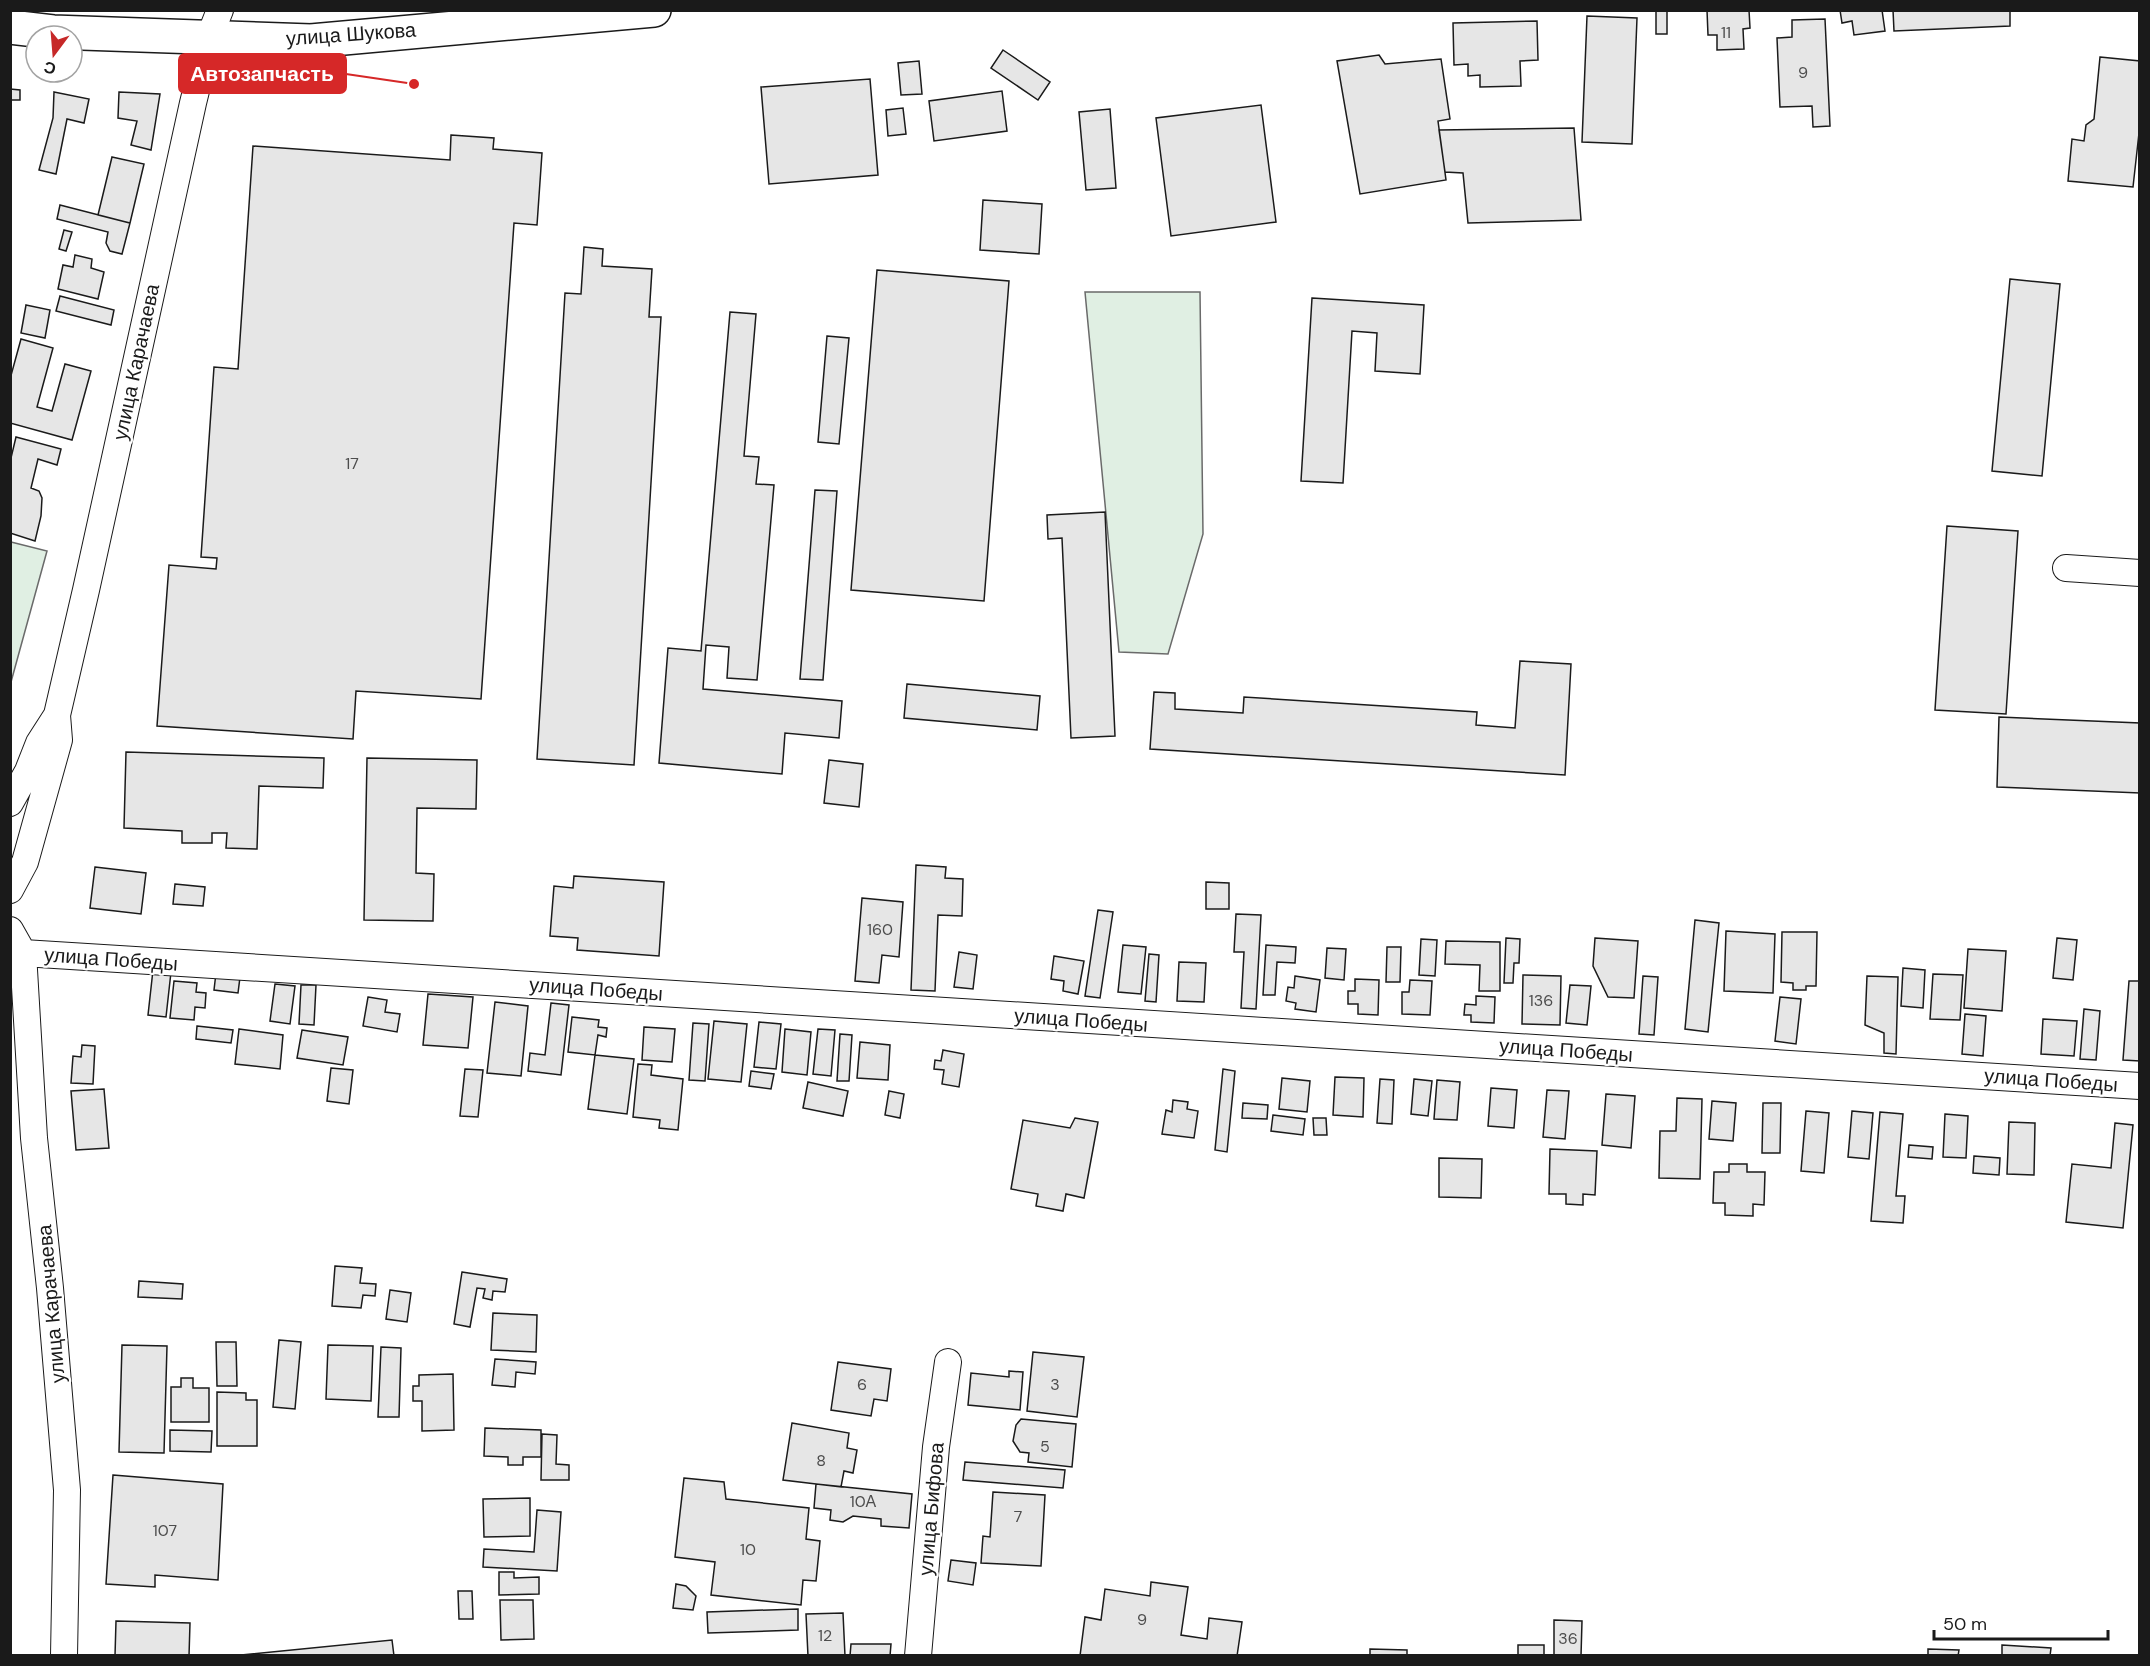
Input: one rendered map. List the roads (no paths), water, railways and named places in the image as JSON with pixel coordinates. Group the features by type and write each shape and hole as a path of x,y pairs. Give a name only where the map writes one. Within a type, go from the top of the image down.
{"main road":[{"name":"улица Шукова","path":"10,27 53,32 214,24 311,41 654,10"}],"street":[{"name":"улица Карачаева","path":"57,716 214,24"},
{"path":"2066,568 2139,573"},
{"path":"10,803 28,771 39,743 57,716"},
{"path":"10,890 25,862 59,740 57,716"},
{"path":"10,930 17,952"},
{"name":"улица Карачаева","path":"17,952 67,1490 64,1656"},
{"name":"улица Победы","path":"17,952 2139,1086"},
{"name":"улица Бифова","path":"918,1656 936,1447 948,1362"}],"place":[{"name":"Автозапчасть","path":"414,84"}]}
